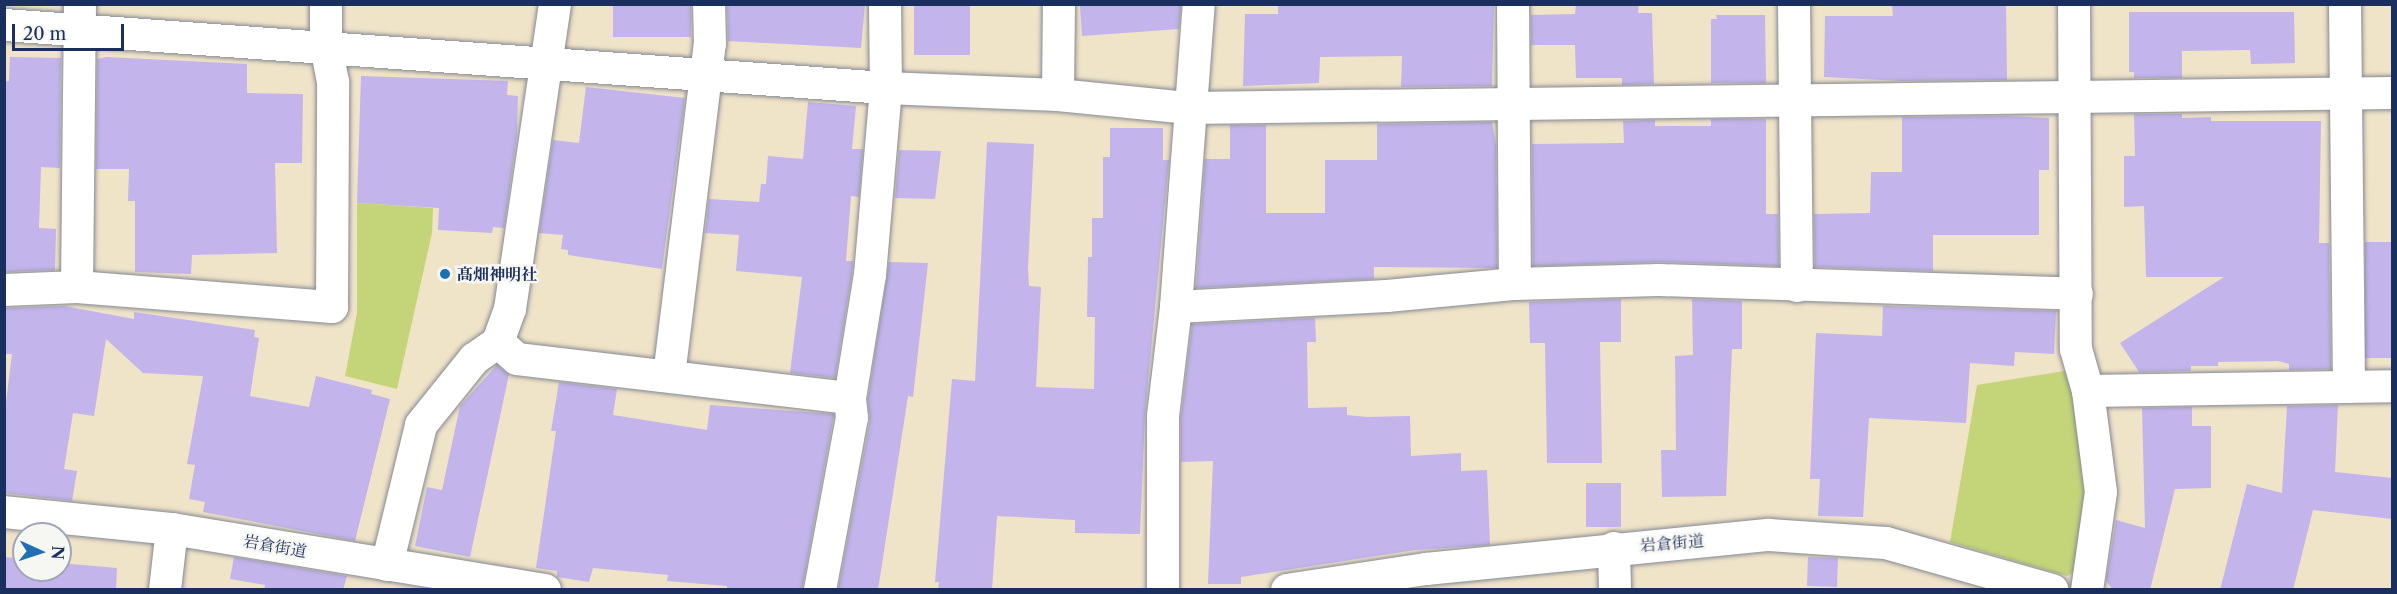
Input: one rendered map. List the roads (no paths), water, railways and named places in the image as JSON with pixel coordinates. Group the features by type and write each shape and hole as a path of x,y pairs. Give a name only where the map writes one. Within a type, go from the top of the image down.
{"street":[{"path":"4,290 77,287 332,307 333,82 326,47 326,4"},
{"path":"376,573 421,425 474,359 498,342 510,309 555,4"},
{"path":"669,376 704,73 710,44 709,4"},
{"path":"820,590 852,418 850,398 870,275 886,88 885,4"},
{"path":"1058,94 1059,4"},
{"path":"1163,590 1163,416 1176,308 1189,108 1199,4"},
{"path":"1513,4 1515,284"},
{"path":"1794,4 1797,286"},
{"path":"2074,4 2076,349 2088,391 2101,492 2087,590"},
{"path":"2345,4 2349,387"},
{"path":"77,287 80,17"},
{"path":"4,25 80,17 326,47 886,88 1058,94 1189,108 2392,93"},
{"path":"1176,308 1387,296 1515,284 1659,280 2077,294"},
{"path":"498,342 517,359 850,398"},
{"path":"2088,391 2392,386"},
{"name":"岩倉街道","path":"4,512 172,529 376,573 545,590"},
{"path":"165,590 172,529"},
{"name":"岩倉街道","path":"1304,588 1614,548 1769,534 1833,536 1886,543 2052,590"},
{"path":"1614,548 1616,590"}],"place":[{"name":"髙畑神明社","path":"445,274"}]}
